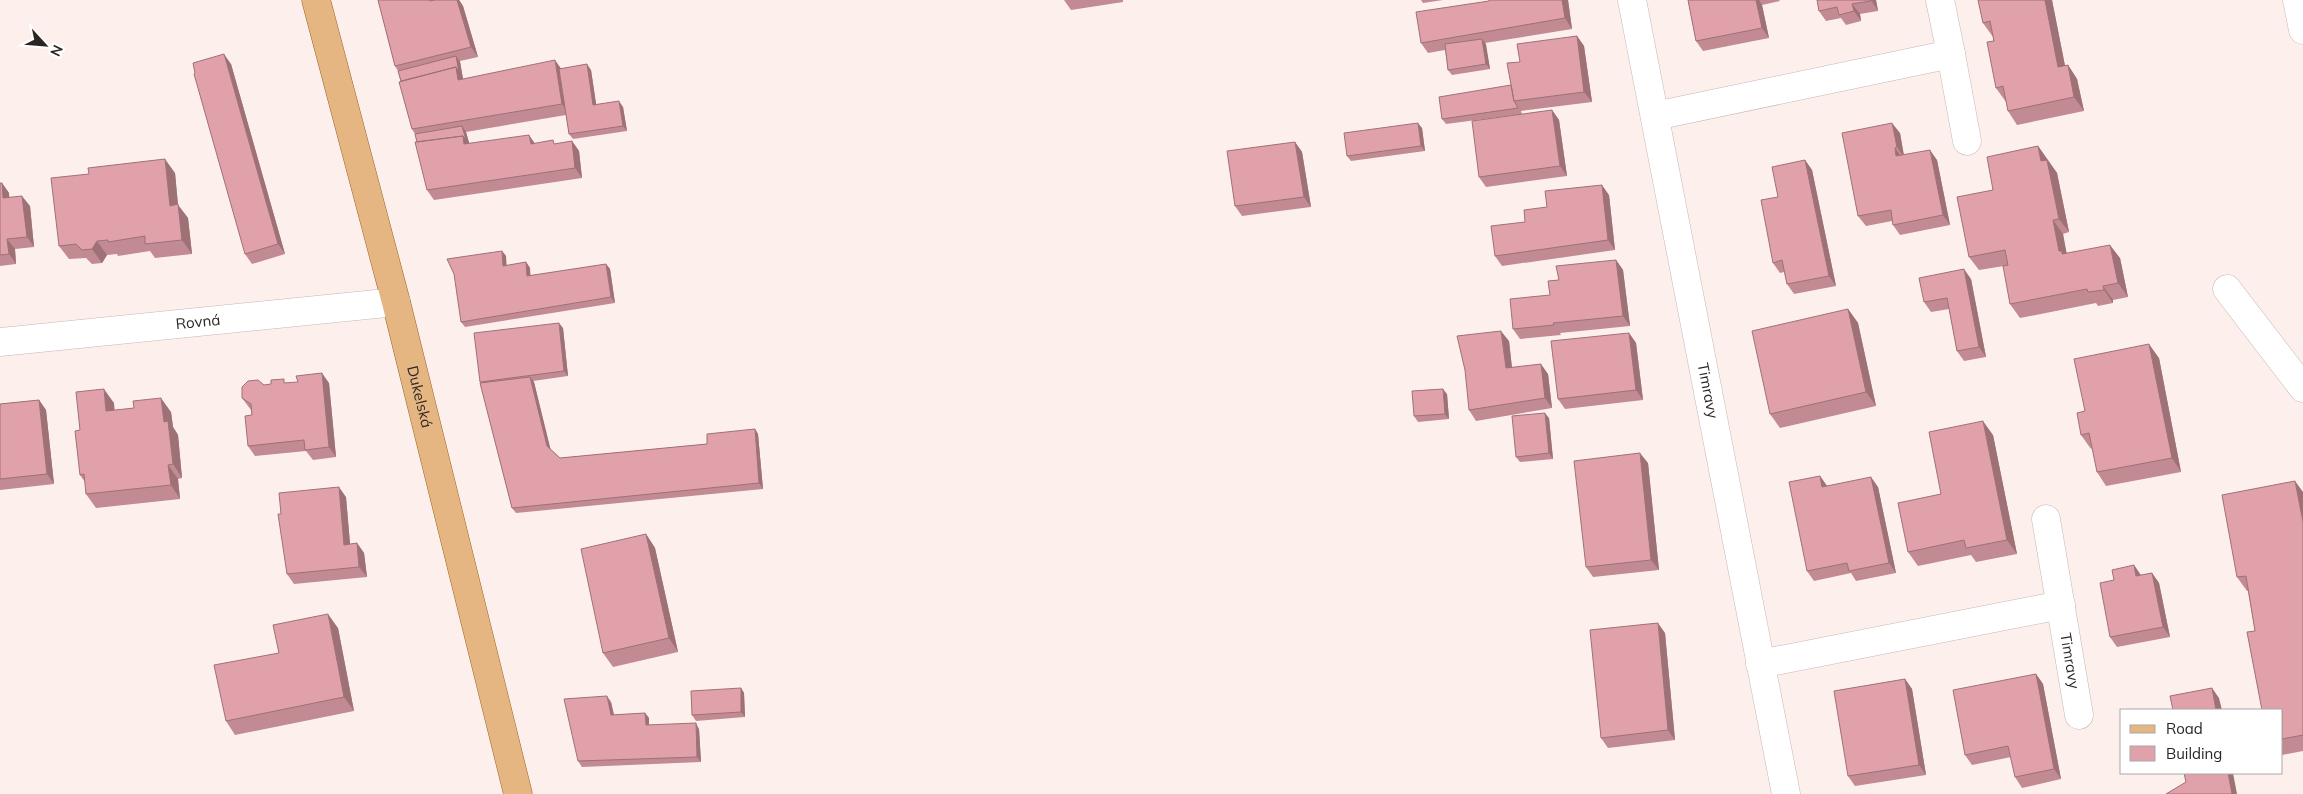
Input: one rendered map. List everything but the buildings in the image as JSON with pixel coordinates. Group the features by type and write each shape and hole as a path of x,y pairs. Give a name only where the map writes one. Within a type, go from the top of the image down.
{"main road":[{"name":"Dukelská","path":"316,0 396,302 518,794"}],"street":[{"name":"Timravy","path":"1632,0 1786,794"},
{"path":"1940,0 1967,141"},
{"path":"2297,0 2303,30"},
{"path":"1655,116 1951,54"},
{"path":"2227,289 2303,388"},
{"name":"Rovná","path":"0,342 396,302"},
{"name":"Timravy","path":"2046,519 2079,715"},
{"path":"1760,664 2061,605"}]}
